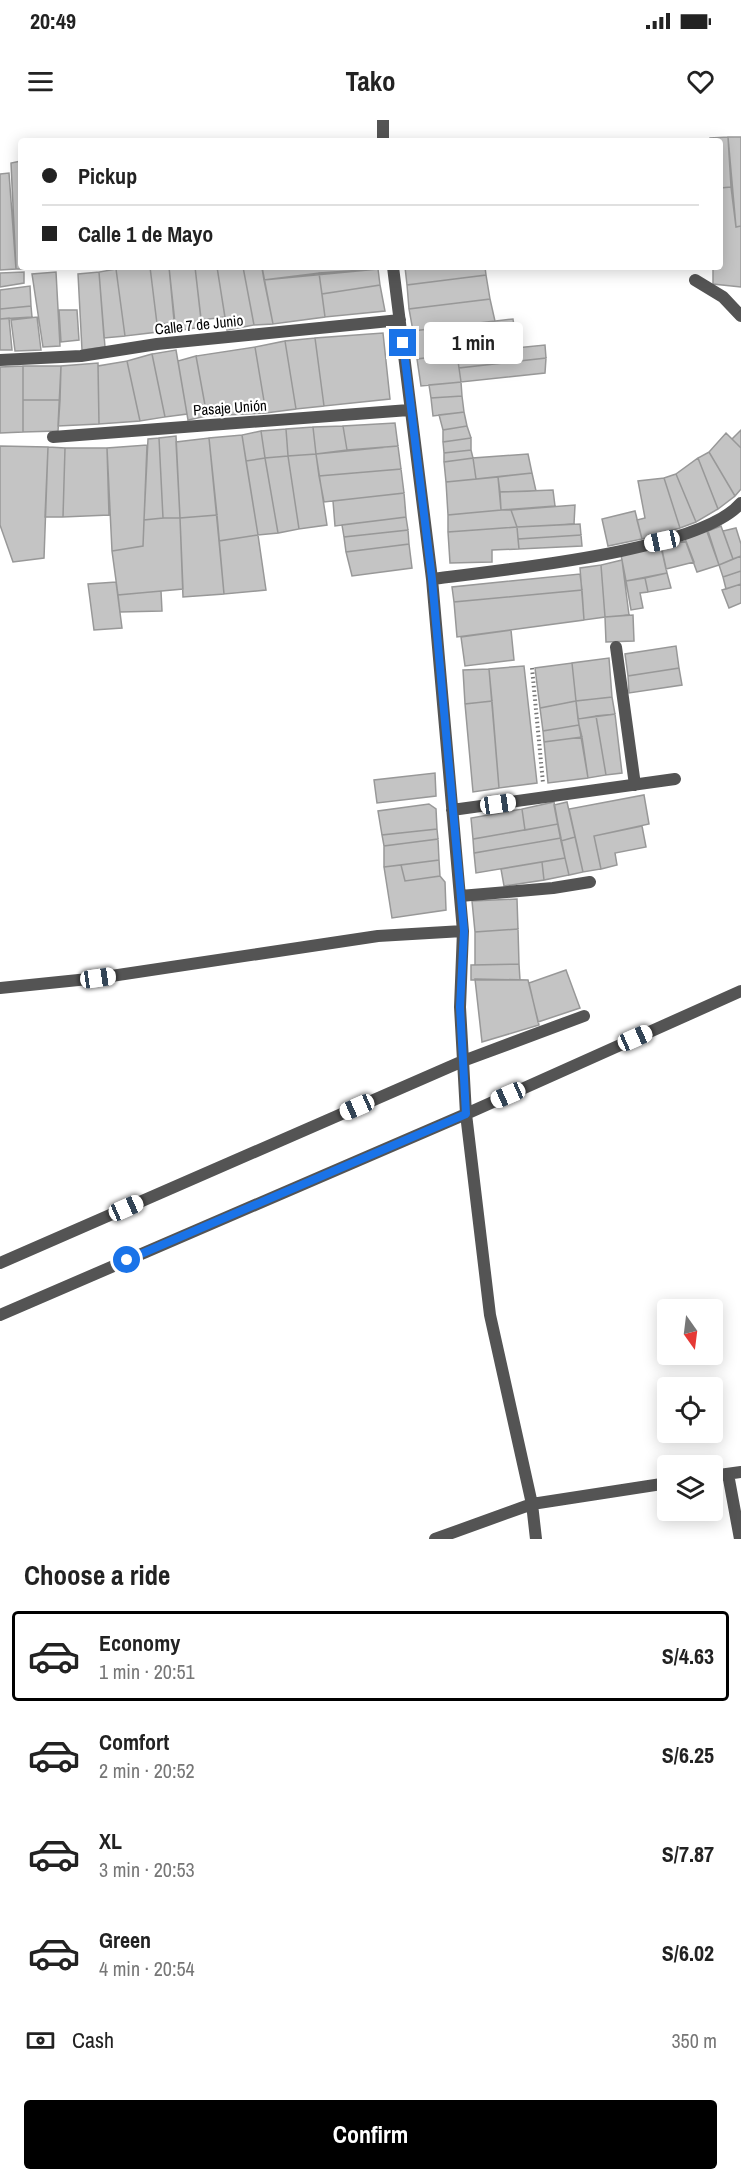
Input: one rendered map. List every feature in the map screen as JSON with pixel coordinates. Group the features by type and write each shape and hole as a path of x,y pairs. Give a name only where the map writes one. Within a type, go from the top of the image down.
{"street":[{"path":"383,120 383,138"},
{"path":"393,270 432,579 464,931 460,1007 466,1114 490,1316 532,1504 536,1539"},
{"path":"695,280 723,297 741,316"},
{"name":"Calle 7 de Junio","path":"0,360 81,356 157,344 400,320"},
{"name":"Pasaje Unión","path":"53,437 410,410"},
{"path":"432,579 574,560 662,541 707,526 737,508 741,503"},
{"path":"615,647 635,784"},
{"path":"453,810 675,779"},
{"path":"460,896 553,888 590,882"},
{"path":"0,988 98,978 378,936 464,931"},
{"path":"0,1316 466,1114 741,991"},
{"path":"0,1263 463,1061 584,1016"},
{"path":"723,1475 741,1472"},
{"path":"728,1474 740,1539"},
{"path":"435,1539 532,1504 657,1485"}],"path":[{"path":"532,668 544,797"}],"building":[{"path":"728,137 731,187 723,188 723,138 710,138"},
{"path":"728,137 741,137 741,226 736,227"},
{"path":"18,162 18,269 16,269 11,163"},
{"path":"9,173 16,269 0,270 0,174"},
{"path":"731,187 736,227 741,226 741,287 713,284 713,270 723,270 723,188"},
{"path":"116,270 150,270 158,332 125,336"},
{"path":"116,270 125,336 104,338 99,272"},
{"path":"150,270 169,270 175,323 157,324"},
{"path":"169,270 195,270 202,327 175,331"},
{"path":"195,270 217,270 225,317 201,320"},
{"path":"217,270 244,270 254,325 227,330"},
{"path":"244,270 263,270 273,324 254,325"},
{"path":"262,270 368,270 264,280"},
{"path":"378,270 380,285 322,294 319,273"},
{"path":"405,270 485,270 486,275 407,285"},
{"path":"24,272 24,283 0,287 0,273"},
{"path":"56,272 60,346 43,347 32,274"},
{"path":"99,272 105,347 82,350 78,274"},
{"path":"319,273 325,317 273,324 264,280"},
{"path":"486,275 490,299 409,309 407,285"},
{"path":"380,285 385,311 325,317 322,294"},
{"path":"30,286 31,306 0,309 0,290"},
{"path":"490,299 495,321 413,331 409,309"},
{"path":"31,306 32,317 0,319 0,309"},
{"path":"59,310 77,310 79,340 61,342"},
{"path":"37,317 41,350 15,351 11,320"},
{"path":"9,318 12,350 0,350 0,319"},
{"path":"513,319 517,347 417,359 413,331"},
{"path":"383,333 390,399 324,406 315,338"},
{"path":"315,338 324,406 296,409 285,341"},
{"path":"285,341 296,409 266,413 255,347"},
{"path":"545,345 546,358 459,368 457,354"},
{"path":"255,347 266,413 207,416 196,356"},
{"path":"176,350 187,414 165,417 152,354"},
{"path":"152,354 165,417 140,421 127,361"},
{"path":"457,354 461,382 421,386 417,359"},
{"path":"196,356 207,416 188,420 178,361"},
{"path":"546,358 545,373 461,382 459,368"},
{"path":"127,361 140,421 99,424 98,366"},
{"path":"98,363 99,424 58,426 61,366"},
{"path":"23,366 61,366 60,400 23,400"},
{"path":"23,366 23,432 0,433 0,367"},
{"path":"461,382 462,396 431,398 429,385"},
{"path":"462,396 464,412 433,416 431,398"},
{"path":"23,400 60,400 58,431 23,432"},
{"path":"464,412 467,426 443,430 439,415"},
{"path":"395,423 398,446 347,450 343,426"},
{"path":"343,426 347,450 316,454 313,427"},
{"path":"467,426 471,438 443,442 443,430"},
{"path":"313,427 316,454 288,456 286,429"},
{"path":"286,429 288,456 265,458 261,431"},
{"path":"741,430 741,448 732,439"},
{"path":"261,431 265,458 246,461 242,435"},
{"path":"726,433 741,448 741,489 735,496 709,452"},
{"path":"242,435 258,535 219,541 209,438"},
{"path":"176,436 180,518 163,518 159,438"},
{"path":"159,438 163,518 144,520 148,439"},
{"path":"209,438 217,515 180,518 176,442"},
{"path":"471,438 471,450 444,453 443,442"},
{"path":"147,445 143,546 112,551 107,448"},
{"path":"0,446 48,447 44,558 13,562 0,525"},
{"path":"398,446 401,469 319,476 316,454"},
{"path":"48,447 65,448 63,517 45,517"},
{"path":"65,448 107,448 109,515 63,517"},
{"path":"471,450 473,458 444,462 444,453"},
{"path":"709,452 735,496 718,509 698,458"},
{"path":"316,454 327,525 299,529 288,456"},
{"path":"528,454 532,473 476,479 473,458"},
{"path":"288,456 299,529 278,533 265,458"},
{"path":"265,458 278,533 258,535 246,461"},
{"path":"473,458 476,479 446,482 444,462"},
{"path":"698,458 718,509 696,522 676,474"},
{"path":"401,469 404,493 324,502 319,476"},
{"path":"532,473 536,491 500,492 498,477"},
{"path":"676,474 696,522 680,528 664,478"},
{"path":"498,477 501,510 448,515 446,482"},
{"path":"664,478 680,528 642,539 637,520 645,518 638,481"},
{"path":"553,490 555,506 501,510 500,492"},
{"path":"404,493 406,517 335,526 333,501"},
{"path":"575,505 574,524 517,527 511,510"},
{"path":"511,510 517,527 448,532 448,515"},
{"path":"635,511 642,539 608,546 602,519"},
{"path":"217,515 224,594 183,597 180,518"},
{"path":"406,517 408,530 344,537 342,525"},
{"path":"180,518 183,589 118,595 112,551 143,546 144,520"},
{"path":"580,524 581,535 518,539 517,527"},
{"path":"721,526 733,559 719,565 708,531"},
{"path":"517,527 519,549 492,550 492,562 450,563 448,532"},
{"path":"736,528 741,544 741,556 733,559 723,531"},
{"path":"706,529 719,565 697,572 684,537"},
{"path":"408,530 409,544 346,552 344,537"},
{"path":"258,535 266,590 224,594 219,541"},
{"path":"581,535 582,546 519,549 518,539"},
{"path":"686,541 694,562 666,569 661,547"},
{"path":"409,544 412,568 352,576 346,552"},
{"path":"661,545 667,573 626,581 621,555"},
{"path":"741,556 741,571 723,577 719,565"},
{"path":"622,560 629,615 605,617 601,565"},
{"path":"601,565 605,617 584,620 580,568"},
{"path":"741,571 741,584 726,589 723,577"},
{"path":"667,573 671,588 648,592 645,578"},
{"path":"580,574 582,590 454,602 452,587"},
{"path":"645,578 648,592 640,593 643,608 631,610 626,581"},
{"path":"116,582 122,628 94,630 88,584"},
{"path":"741,584 741,603 729,608 722,590"},
{"path":"582,590 584,620 457,637 454,602"},
{"path":"161,591 162,611 120,612 118,595"},
{"path":"633,615 634,641 606,642 605,617"},
{"path":"511,630 514,660 465,666 461,637"},
{"path":"676,646 679,668 628,676 625,654"},
{"path":"609,658 612,697 576,701 572,663"},
{"path":"572,663 576,701 540,708 535,668"},
{"path":"524,666 537,783 499,788 489,669"},
{"path":"679,668 682,685 629,693 628,676"},
{"path":"489,669 492,701 465,704 463,670"},
{"path":"612,697 615,714 578,719 576,701"},
{"path":"492,701 499,788 473,792 465,704"},
{"path":"576,701 579,725 543,731 540,708"},
{"path":"615,714 622,773 606,775 596,716"},
{"path":"596,716 606,775 588,778 578,719"},
{"path":"579,725 582,737 544,742 543,731"},
{"path":"582,737 588,778 548,783 544,742"},
{"path":"435,773 436,796 377,803 374,780"},
{"path":"644,795 649,824 594,836 601,869 583,872 569,809"},
{"path":"554,802 558,824 525,830 522,809"},
{"path":"567,802 575,837 561,841 554,805"},
{"path":"429,804 436,809 437,829 382,835 378,811"},
{"path":"522,809 525,830 473,839 471,818"},
{"path":"558,824 561,838 474,853 473,839"},
{"path":"642,826 646,847 615,853 617,865 601,869 594,836"},
{"path":"437,829 438,839 384,846 382,835"},
{"path":"575,837 583,872 569,875 561,841"},
{"path":"561,838 565,858 476,873 474,853"},
{"path":"438,839 439,860 384,867 384,846"},
{"path":"565,858 569,875 544,880 542,862"},
{"path":"439,860 440,876 405,881 401,865"},
{"path":"542,862 544,880 504,886 501,869"},
{"path":"401,865 405,881 440,876 445,882 446,910 392,918 384,867"},
{"path":"517,899 518,929 475,932 472,901"},
{"path":"518,929 519,964 475,965 475,932"},
{"path":"519,964 520,980 471,980 471,965"},
{"path":"566,970 580,1008 538,1022 529,983"},
{"path":"475,979 528,980 539,1025 482,1042"}],"route":[{"path":"127,1260 466,1114 460,1007 464,931 432,579 403,343"}]}
